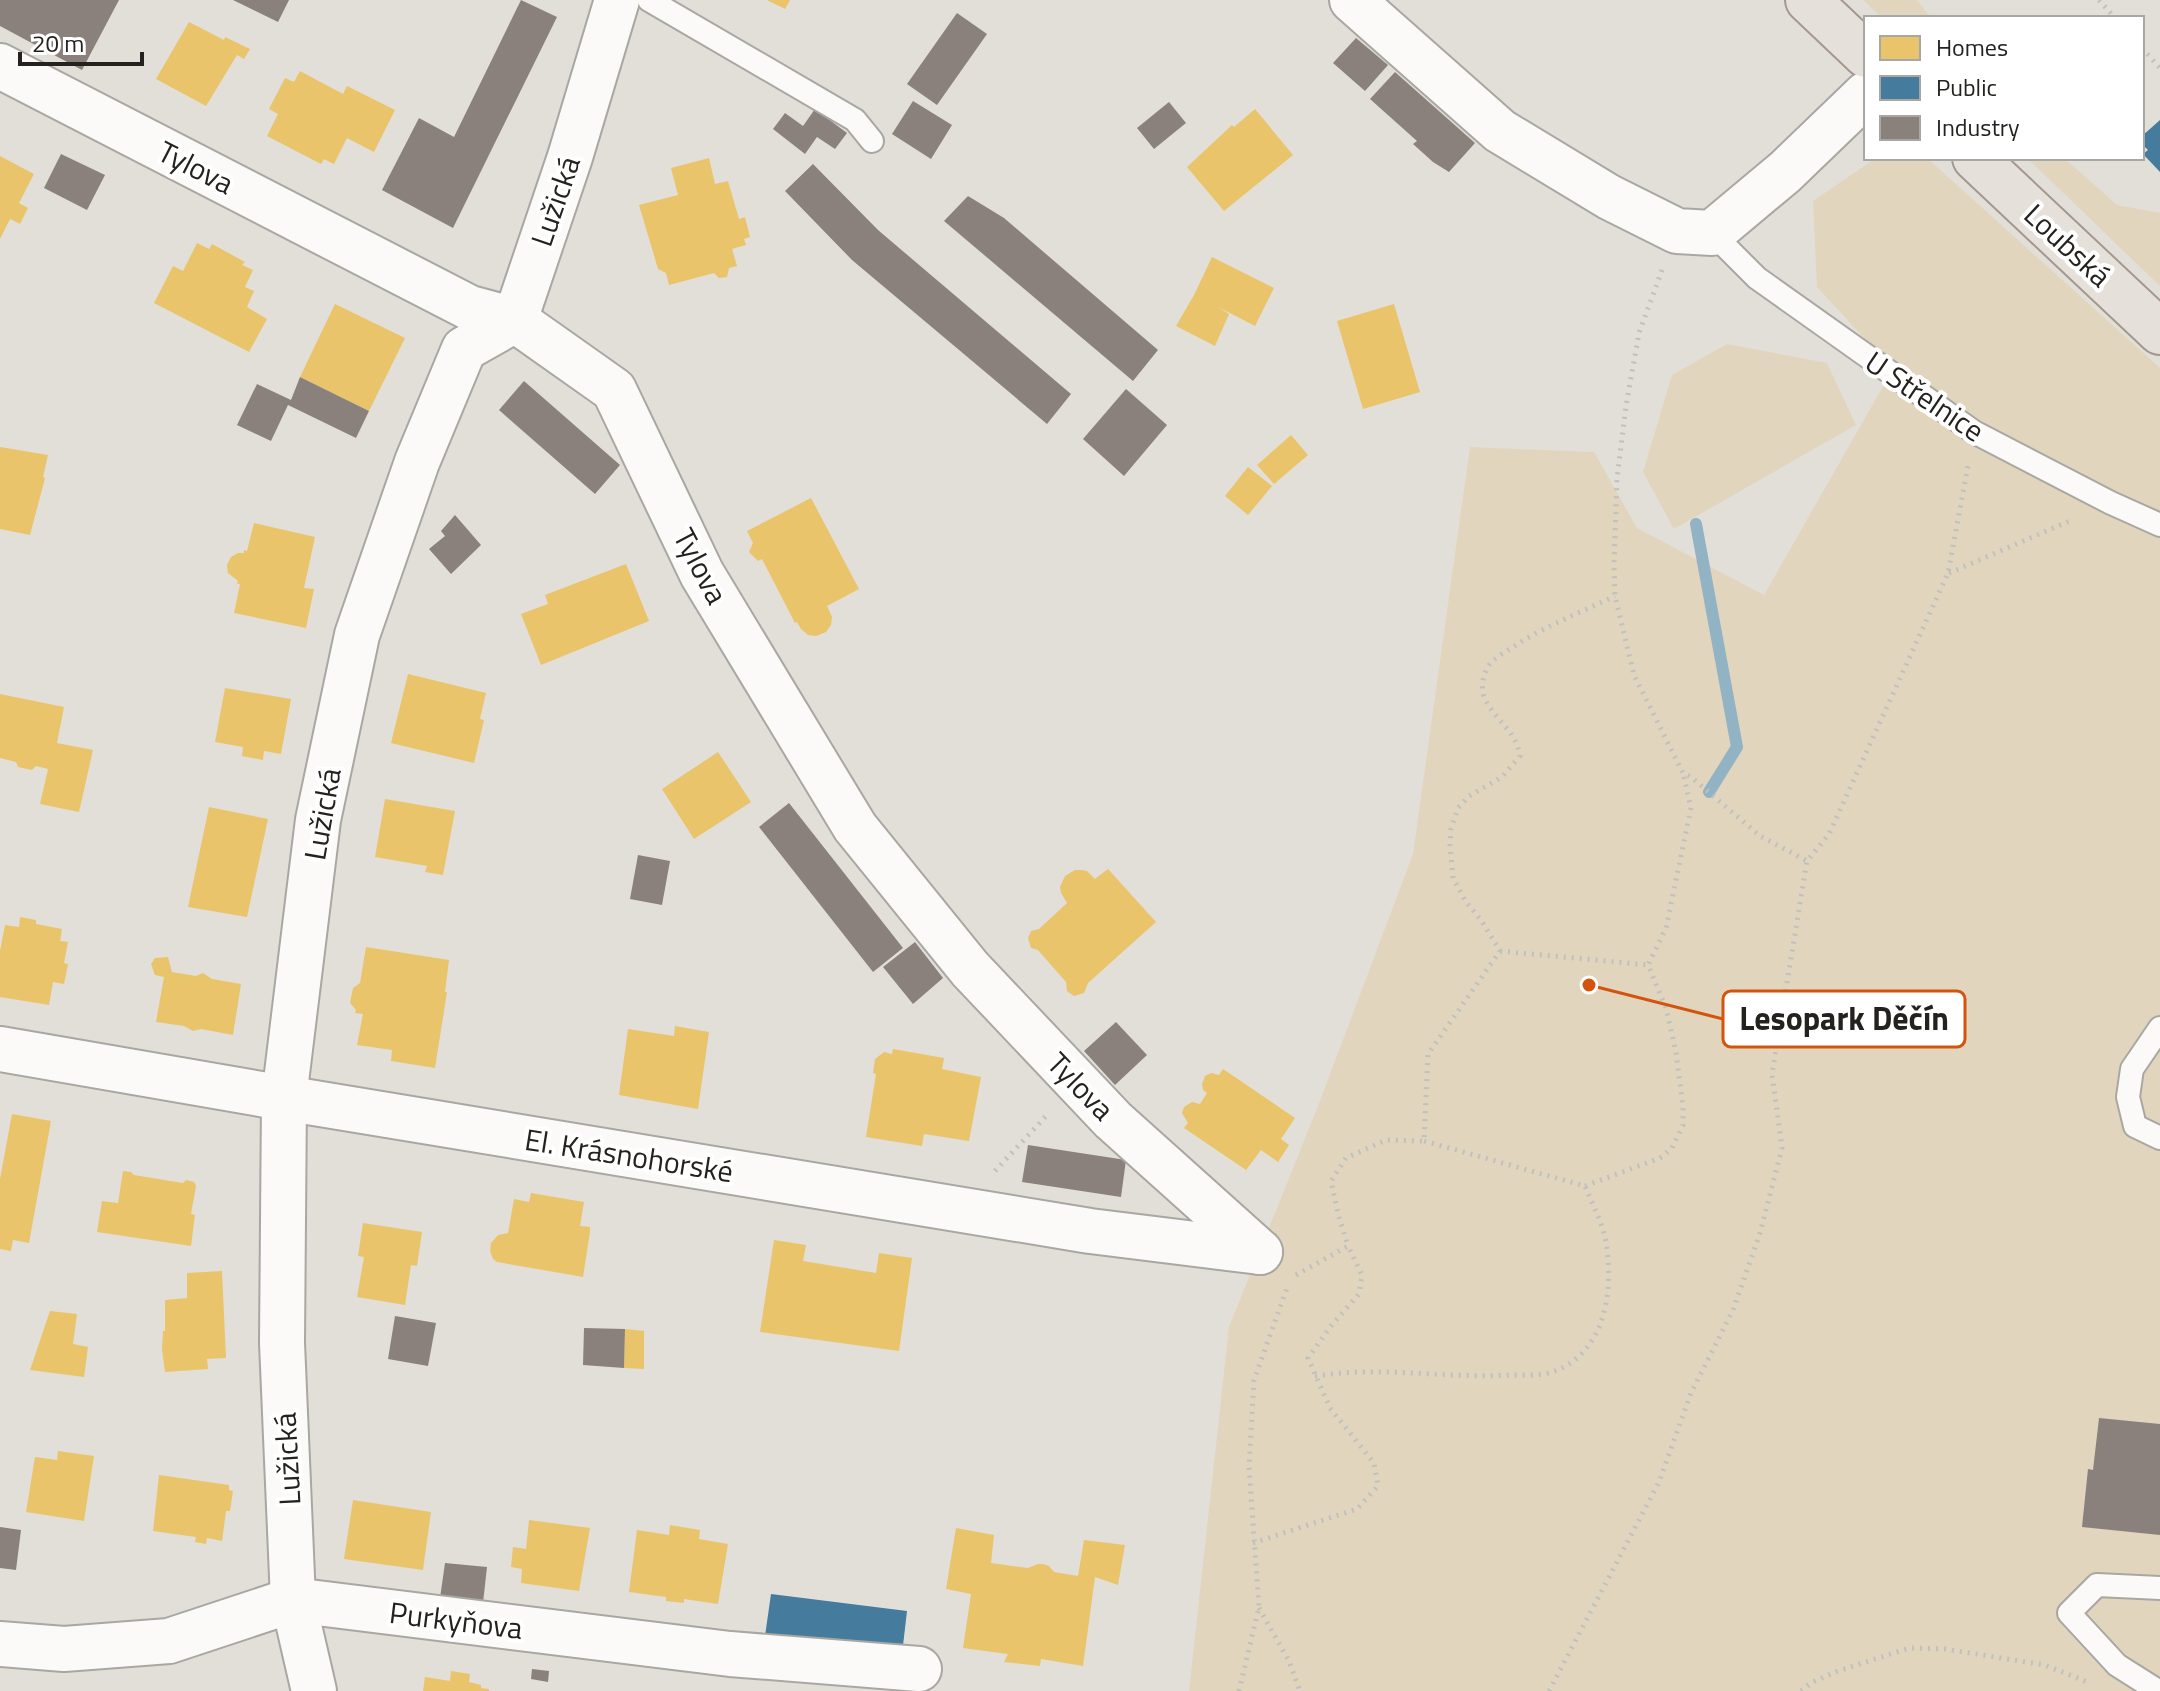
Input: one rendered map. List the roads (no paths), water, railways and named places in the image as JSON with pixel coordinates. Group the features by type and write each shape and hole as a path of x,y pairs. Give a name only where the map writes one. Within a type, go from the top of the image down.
{"main road":[{"path":"1808,0 1864,53"},
{"name":"Loubská","path":"1977,160 2160,332"}],"street":[{"name":"Lužická","path":"314,1691 293,1600 282,1343 284,1098 318,820 357,635 417,462 464,349 515,320 570,157 617,0"},
{"name":"U Střelnice","path":"1352,0 1500,131 1609,197 1695,232"},
{"name":"Tylova","path":"0,66 470,308 515,320 614,390 702,574 855,827 977,976 1113,1120 1260,1252"},
{"path":"1695,232 1785,172 1864,96"},
{"name":"El. Krásnohorské","path":"0,1049 959,1210 1090,1231 1260,1252"},
{"name":"Purkyňova","path":"0,1644 64,1649 169,1641 293,1600 740,1672 919,1669"}],"lane":[{"path":"649,0 855,120 872,141"},
{"name":"U Střelnice","path":"1695,232 1974,432 2160,525"},
{"path":"2160,1028 2132,1069 2128,1097 2135,1126 2160,1138"},
{"path":"2158,1691 2117,1665 2069,1613 2097,1585 2160,1588"}],"waterway":[{"path":"1696,524 1737,747 1709,792"}],"place":[{"name":"Lesopark Děčín","path":"1589,985"}]}
